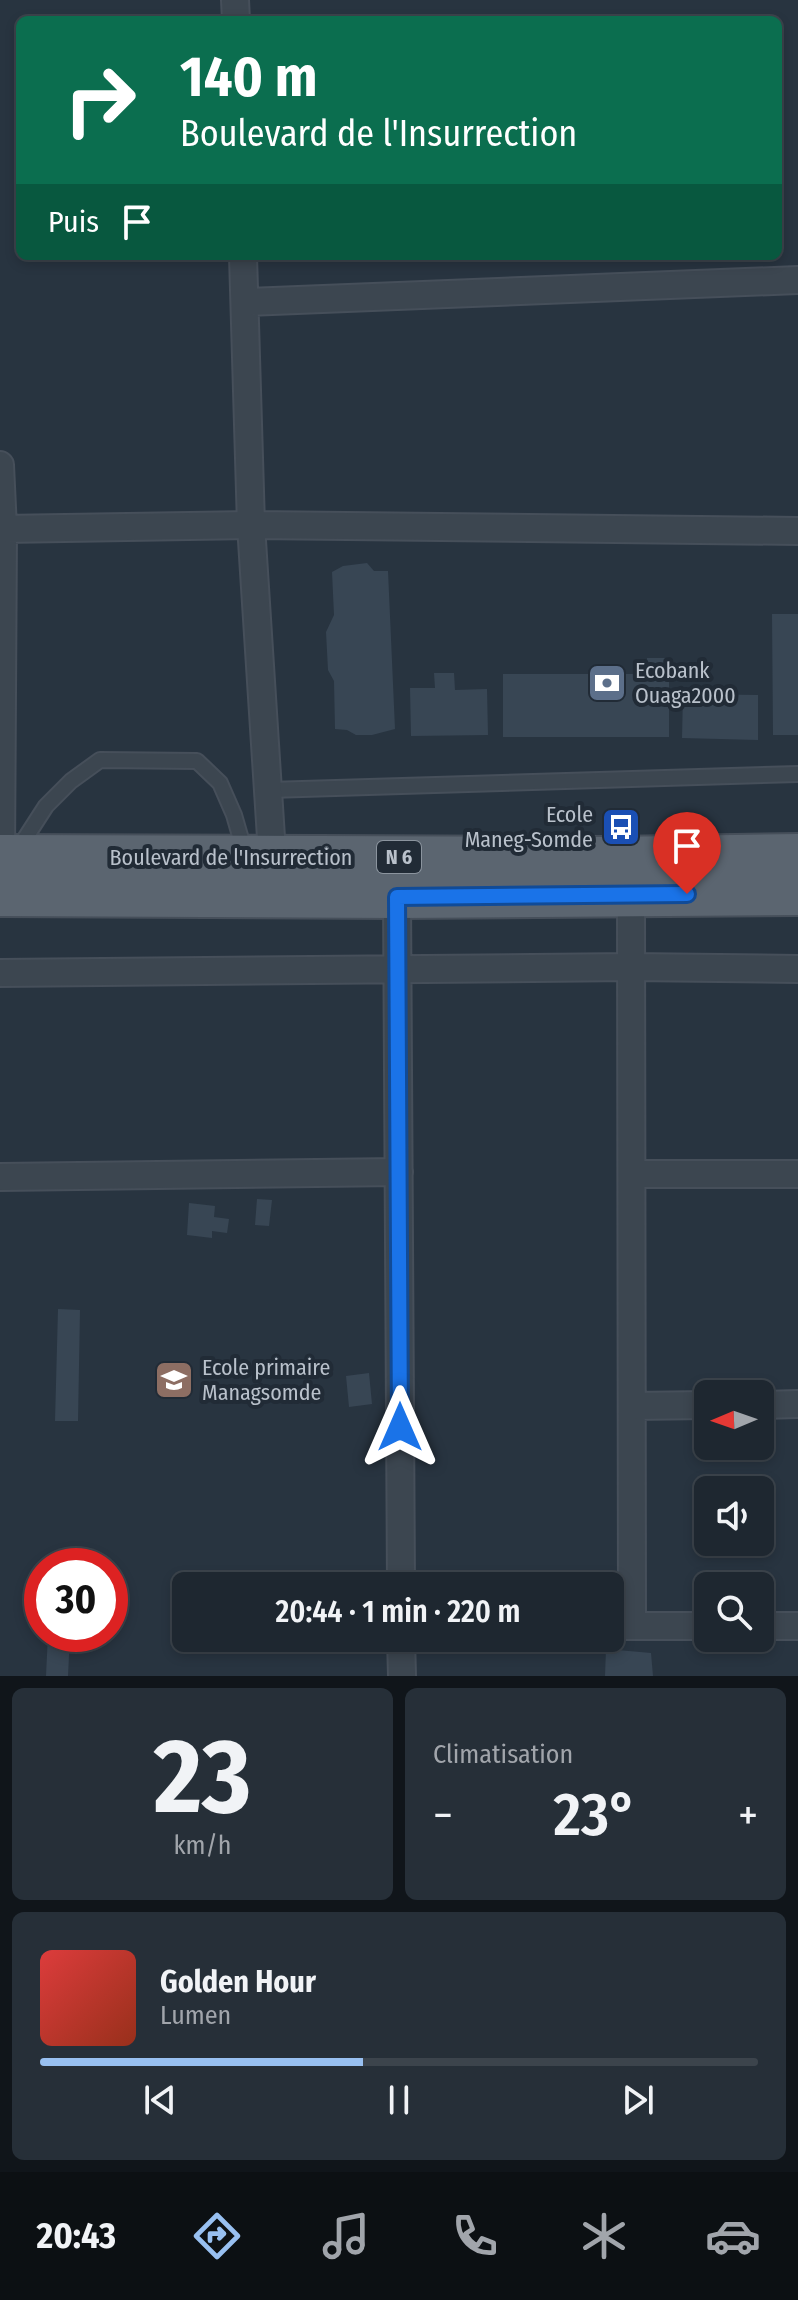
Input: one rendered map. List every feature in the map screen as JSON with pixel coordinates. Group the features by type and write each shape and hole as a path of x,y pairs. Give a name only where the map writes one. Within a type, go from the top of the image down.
{"main road":[{"name":"Boulevard de l'Insurrection","path":"4,866 264,870 798,855"},
{"name":"Boulevard de l'Insurrection","path":"264,870 397,897 798,894"}],"street":[{"path":"243,260 251,525 269,790 264,870"},
{"path":"245,302 798,280"},
{"path":"0,465 4,866"},
{"path":"3,529 251,525 798,531"},
{"path":"624,1572 632,1406 631,894"},
{"path":"397,897 401,1572"},
{"path":"0,973 398,968 798,969"},
{"path":"0,1177 399,1172"},
{"path":"632,1174 798,1174"},
{"path":"774,1405 798,1404"},
{"path":"632,1406 694,1405"},
{"path":"624,1626 694,1626"},
{"path":"774,1626 798,1626"},
{"path":"401,1652 402,1676"}],"lane":[{"path":"4,866 46,806 71,781 100,760 197,761 220,783 264,870"},
{"path":"269,790 798,774"}],"building":[{"path":"367,563 374,571 388,571 395,729 372,735 356,735 335,729 334,681 328,670 326,632 334,615 332,572 343,566"},
{"path":"772,614 798,614 798,735 773,735"},
{"path":"647,658 669,658 669,737 503,737 503,674 647,674"},
{"path":"434,673 454,673 455,690 487,689 488,735 411,736 410,688 435,688"},
{"path":"683,694 758,695 758,740 682,738"},
{"path":"257,1199 272,1200 269,1226 255,1225"},
{"path":"189,1203 215,1206 214,1217 229,1219 227,1233 212,1231 212,1238 187,1235"},
{"path":"58,1309 80,1310 78,1421 55,1421"},
{"path":"369,1373 372,1404 349,1407 346,1376"},
{"path":"47,1652 69,1652 68,1676 46,1676"},
{"path":"606,1652 651,1653 653,1676 605,1676"}],"place":[{"name":"Ecobank Ouaga2000","path":"607,683"},
{"name":"Ecole Maneg-Somde","path":"621,827"},
{"name":"Ecole primaire Managsomde","path":"174,1380"}],"route":[{"path":"400,1427 397,897 687,894"}]}
